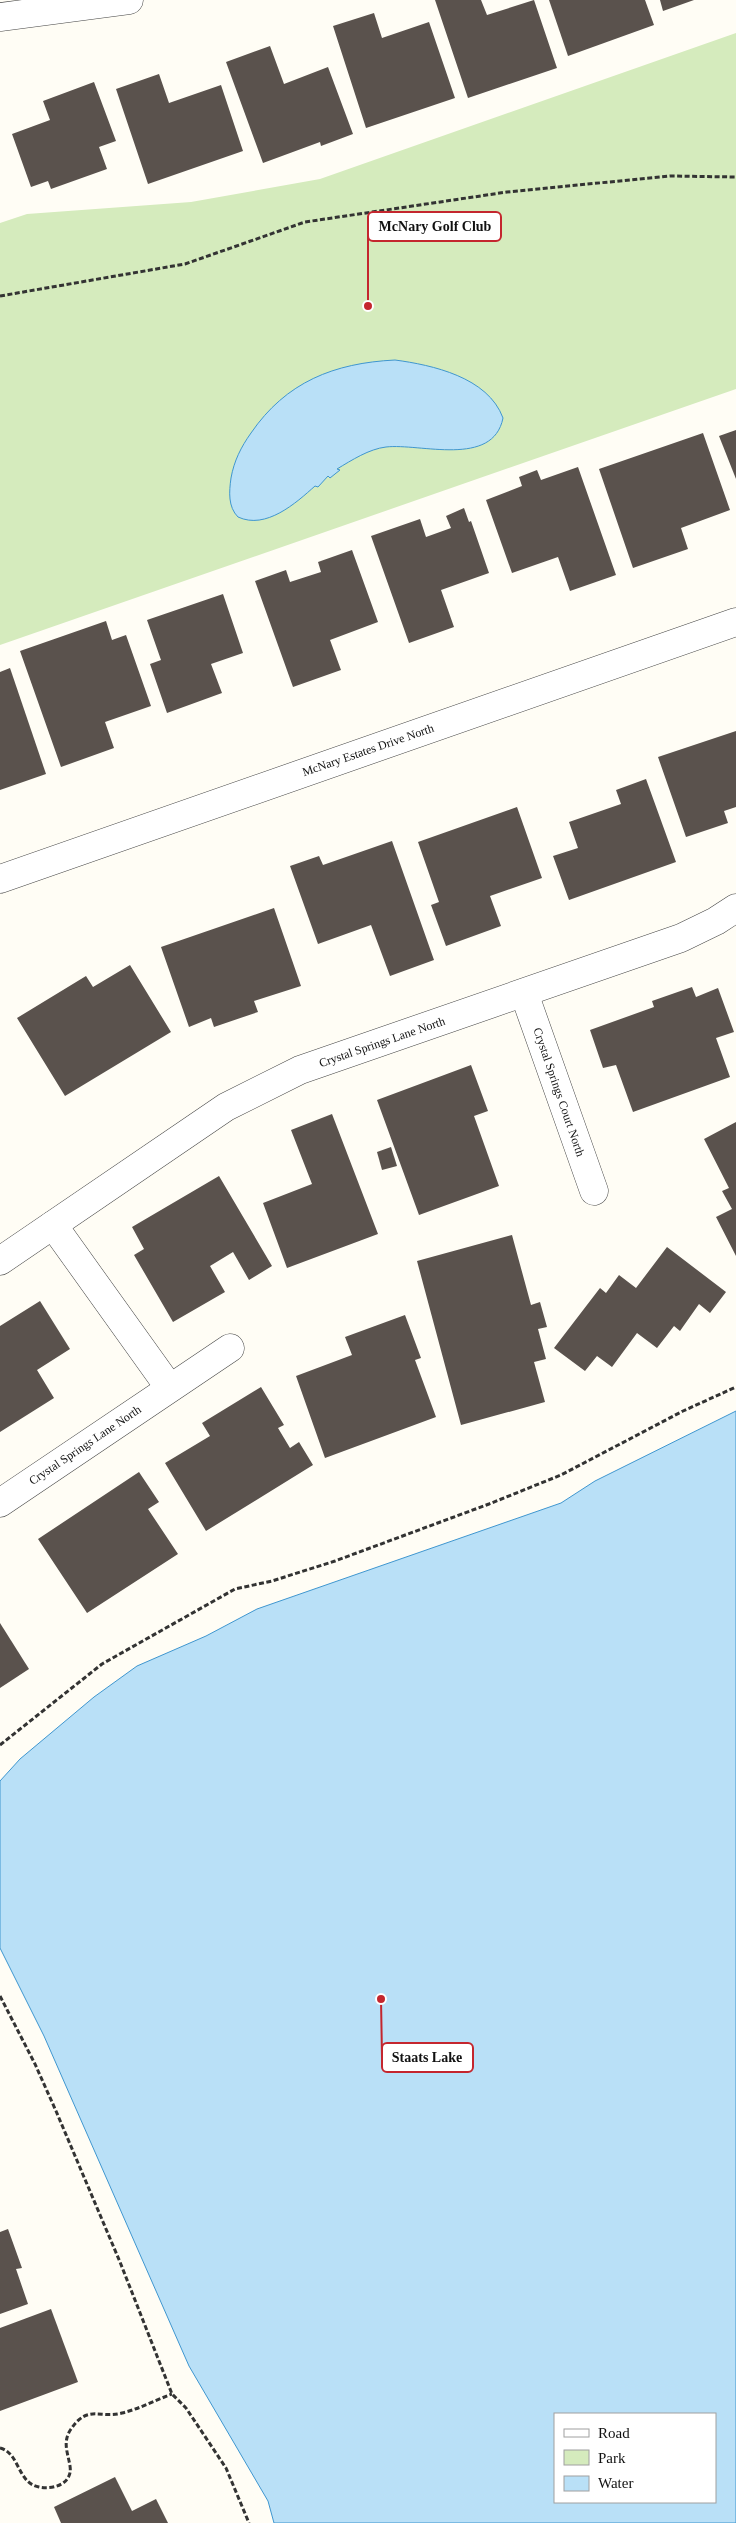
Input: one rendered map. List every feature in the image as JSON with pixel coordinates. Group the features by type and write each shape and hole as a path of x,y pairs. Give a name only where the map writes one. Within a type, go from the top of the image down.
{"street":[{"path":"0,17 129,0"},
{"name":"McNary Estates Drive North","path":"0,879 736,622"},
{"name":"Crystal Springs Lane North","path":"0,1261 226,1107 256,1091 300,1070 681,938 716,921 736,908"},
{"name":"Crystal Springs Court North","path":"524,993 594,1191"},
{"path":"53,1225 169,1388"},
{"name":"Crystal Springs Lane North","path":"0,1503 230,1348"}],"path":[{"path":"0,296 185,264 305,222 507,192 670,176 736,177"},
{"path":"0,1745 102,1664 235,1589 272,1581 335,1561 489,1504 561,1474 683,1411 736,1387"},
{"path":"0,1996 35,2064 56,2111 120,2262 172,2394 186,2408 226,2468 249,2523"},
{"path":"0,2448 6,2450 15,2460 24,2479 36,2487 51,2489 64,2484 70,2476 71,2466 66,2445 69,2431 80,2418 96,2412 109,2415 120,2414 172,2394"}],"green space":[{"path":"736,33 736,389 0,645 0,223 27,214 191,202 320,179"}],"water":[{"path":"395,360 441,370 472,383 485,392 496,404 503,418 496,433 485,443 471,448 454,450 386,447 373,450 337,469 340,470 330,478 328,476 318,487 315,486 280,513 259,520 238,517 232,509 230,499 231,478 236,460 251,433 280,400 313,378 332,371 373,362"},
{"path":"736,1411 736,2523 274,2523 268,2501 189,2366 44,2036 0,1948 0,1781 20,1759 94,1697 137,1666 206,1636 257,1609 561,1503 595,1481"}],"building":[{"path":"435,0 481,0 487,15 534,0 557,68 468,98"},
{"path":"549,0 645,0 654,25 568,56"},
{"path":"660,0 694,0 663,11"},
{"path":"374,13 382,38 429,22 455,98 366,128 333,26"},
{"path":"270,46 284,84 328,67 353,134 321,146 320,142 263,163 226,62"},
{"path":"159,74 169,103 221,85 243,151 148,184 116,89"},
{"path":"94,82 116,141 99,147 107,169 51,189 48,181 31,187 12,134 50,120 43,101"},
{"path":"736,430 736,479 719,436"},
{"path":"703,433 730,510 681,528 688,549 633,568 599,469"},
{"path":"578,467 616,575 570,591 558,557 512,573 486,500 522,486 519,477 537,470 541,480"},
{"path":"464,508 469,522 471,521 489,573 441,590 454,627 409,643 371,536 420,519 426,537 451,528 446,516"},
{"path":"352,550 378,622 330,640 341,670 293,687 255,581 286,570 290,582 321,572 318,562"},
{"path":"223,594 243,653 211,664 222,693 167,713 150,664 161,660 147,620"},
{"path":"106,621 112,640 126,635 151,706 105,722 114,748 61,767 20,651"},
{"path":"10,668 46,774 0,790 0,672"},
{"path":"736,731 736,807 724,811 728,823 686,837 658,757"},
{"path":"646,779 676,862 569,900 553,856 578,848 569,822 621,804 616,790"},
{"path":"517,807 542,878 490,896 501,926 446,946 431,905 439,902 418,842"},
{"path":"392,841 434,960 390,976 371,925 318,944 290,866 319,856 323,865"},
{"path":"274,908 301,986 254,1001 258,1012 214,1027 211,1018 189,1027 161,947"},
{"path":"130,965 171,1032 65,1096 17,1018 86,976 93,987"},
{"path":"692,987 696,997 718,988 734,1032 716,1038 730,1077 633,1112 616,1065 603,1068 590,1030 654,1007 652,1001"},
{"path":"471,1065 488,1111 474,1116 499,1186 419,1215 377,1100"},
{"path":"332,1114 378,1234 287,1268 263,1203 312,1184 291,1130"},
{"path":"736,1122 736,1256 716,1217 732,1209 722,1191 729,1188 704,1139"},
{"path":"391,1147 397,1166 382,1170 377,1152"},
{"path":"219,1176 272,1266 249,1280 233,1252 210,1266 225,1292 173,1322 134,1255 144,1249 132,1227"},
{"path":"512,1235 531,1305 540,1302 547,1327 538,1329 546,1359 534,1362 545,1402 461,1425 417,1261"},
{"path":"667,1247 726,1292 710,1313 699,1304 680,1331 674,1326 657,1348 637,1333 612,1367 597,1356 585,1371 554,1348 600,1288 606,1293 619,1275 636,1288"},
{"path":"40,1301 70,1349 37,1370 54,1398 0,1432 0,1326"},
{"path":"405,1315 421,1358 415,1360 436,1417 325,1458 296,1376 352,1355 345,1337"},
{"path":"261,1387 284,1425 278,1428 290,1448 299,1442 313,1465 206,1531 165,1463 210,1436 202,1423"},
{"path":"139,1472 159,1502 148,1509 178,1554 87,1613 38,1539"},
{"path":"0,1623 29,1669 0,1688"},
{"path":"8,2229 22,2268 16,2269 28,2304 0,2314 0,2232"},
{"path":"51,2309 78,2382 0,2411 0,2328"},
{"path":"115,2477 132,2511 156,2499 168,2523 61,2523 54,2507"}],"place":[{"name":"McNary Golf Club","path":"368,306"},
{"name":"Staats Lake","path":"381,1999"}]}
